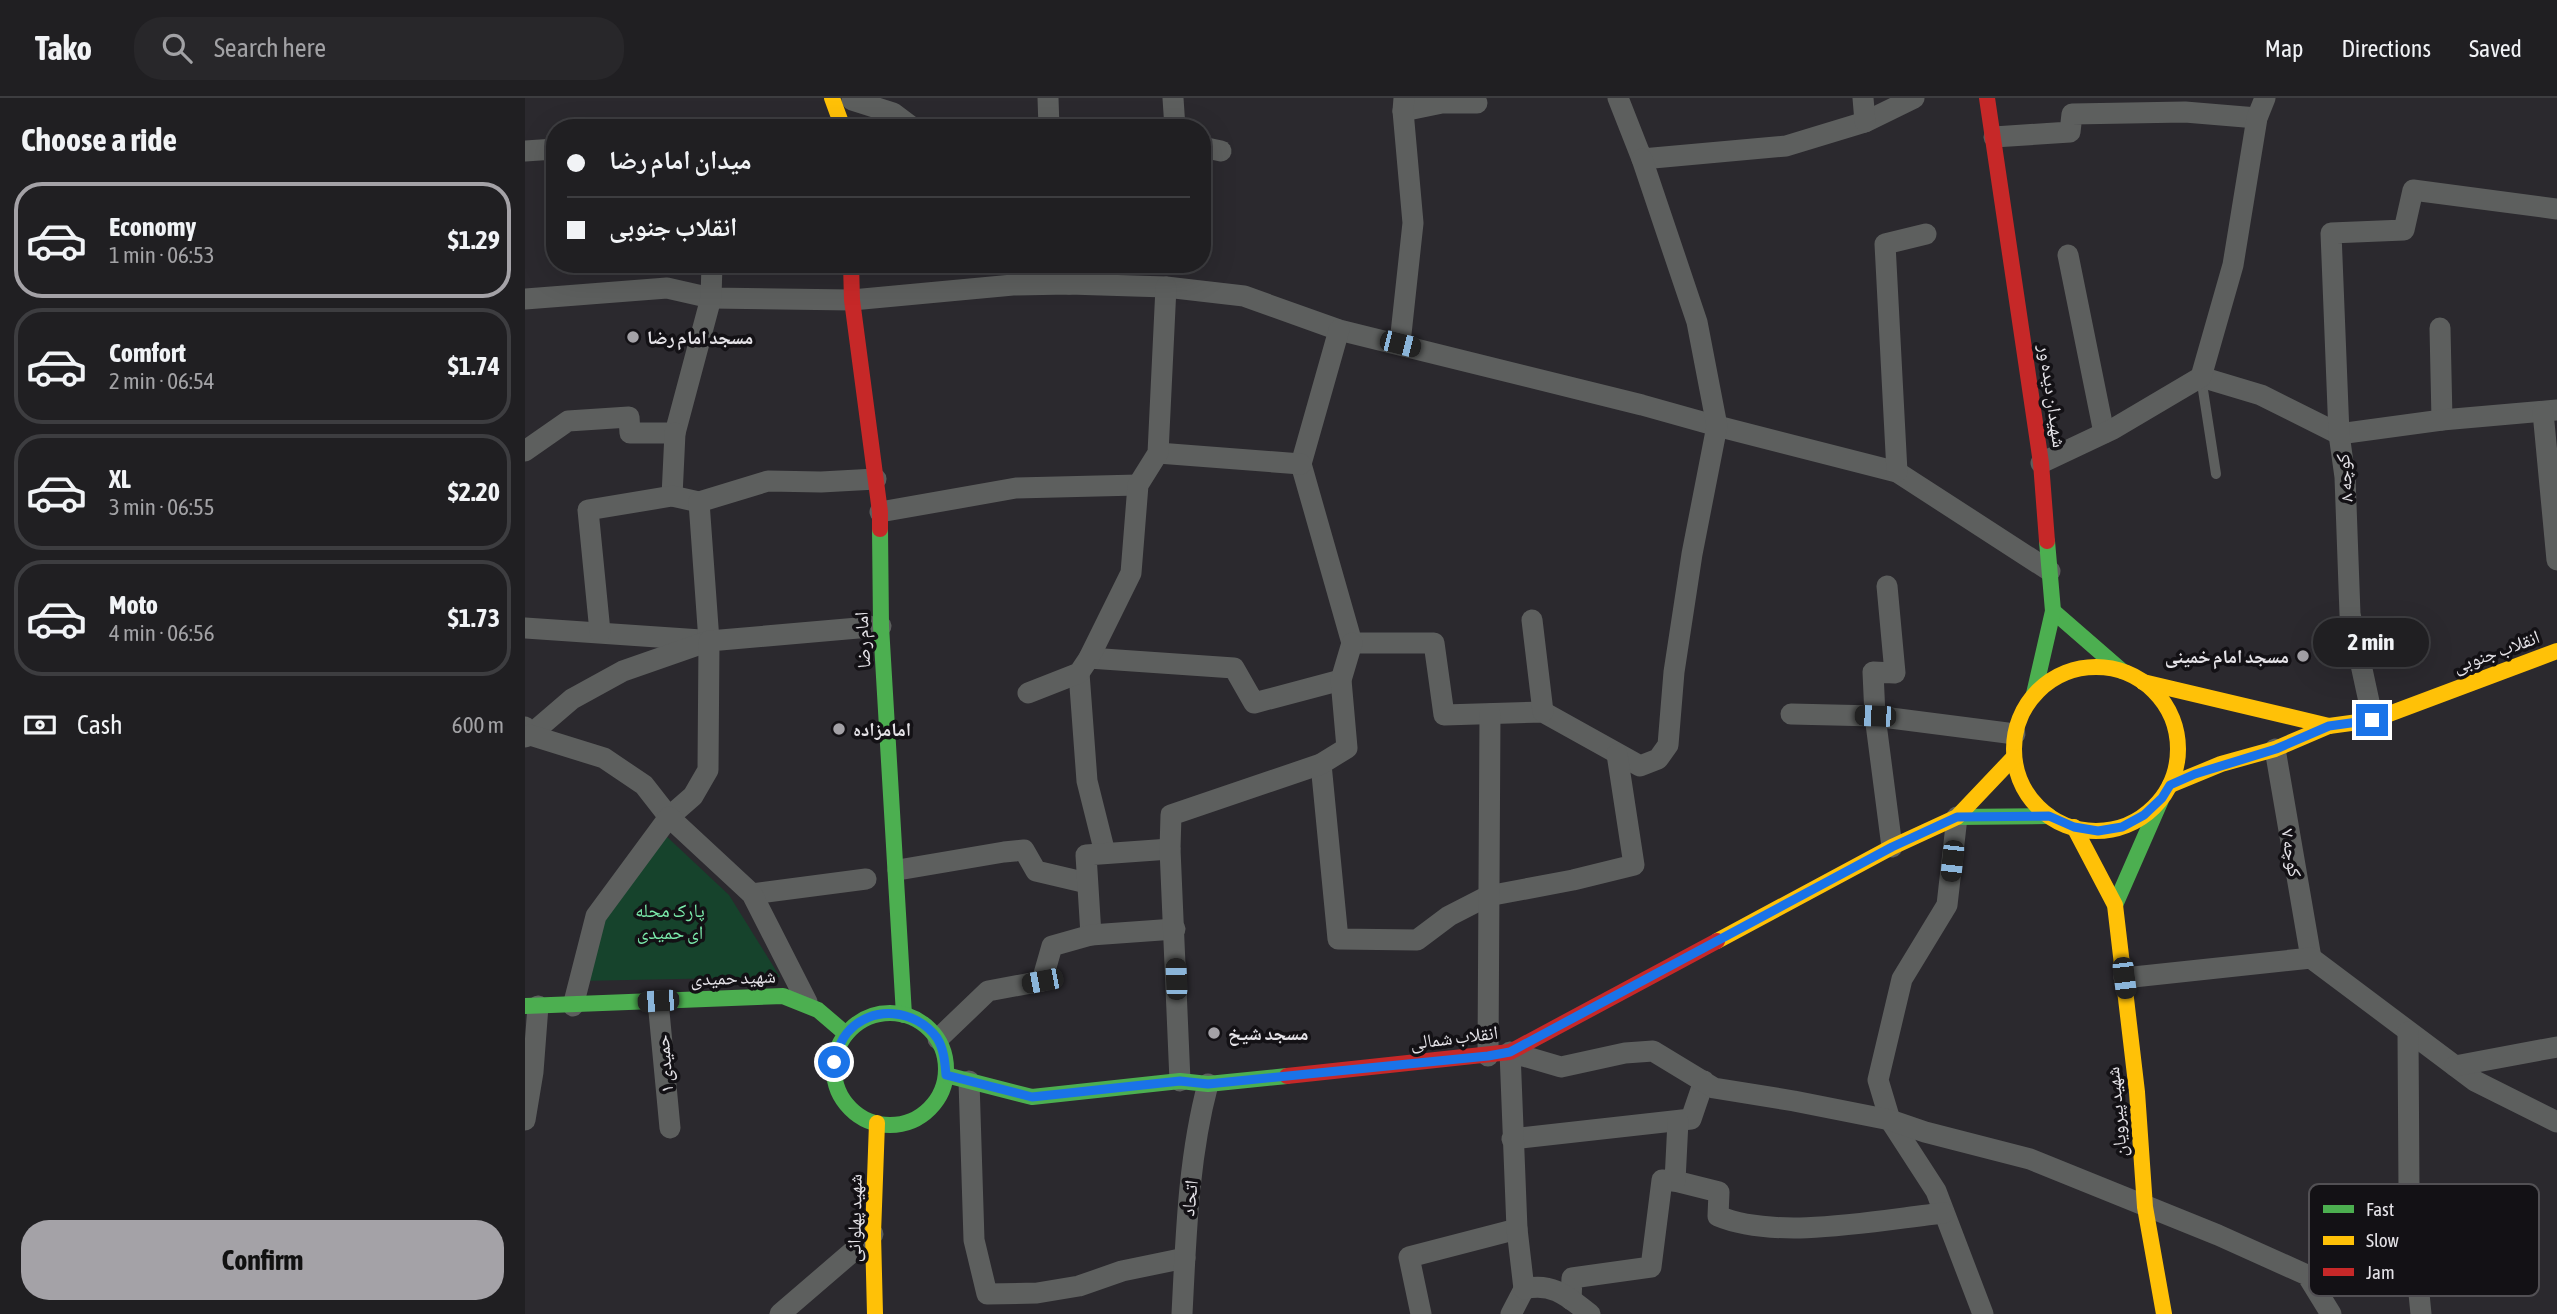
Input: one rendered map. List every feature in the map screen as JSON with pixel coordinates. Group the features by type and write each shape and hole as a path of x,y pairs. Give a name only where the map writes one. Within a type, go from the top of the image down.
{"main road":[{"name":"شهیدان دیده ور","path":"1987,98 2041,463 2050,571 2053,611 2034,694"},
{"path":"844,119 845,99"},
{"name":"امام رضا","path":"851,273 852,300 880,512 881,625 898,870 904,1015"},
{"path":"2053,611 2122,671 2143,682 2160,697 2172,718 2178,740 2177,763 2166,792 2115,905"},
{"name":"انقلاب جنوبی","path":"2329,726 2372,720 2557,651"},
{"path":"2122,671 2098,666 2074,669 2052,678 2034,694 2022,713 2015,734 2014,757 2020,780 2032,800 2049,816 2074,827 2098,831 2122,827 2144,815 2166,792 2221,764 2276,749 2329,726"},
{"path":"2143,682 2329,726"},
{"path":"1957,817 2014,757"},
{"path":"1957,817 2049,816"},
{"name":"انقلاب شمالی","path":"946,1075 1032,1097 1180,1081 1208,1084 1510,1052 1892,847 1957,817"},
{"path":"2074,827 2115,905"},
{"name":"شهید پیرویان","path":"2115,905 2137,1092 2144,1207 2164,1314"},
{"name":"شهید حمیدی","path":"532,1006 783,996 807,1002 832,1018 846,1034"},
{"path":"875,1015 904,1015 920,1022 938,1039 946,1075 936,1104 908,1123 890,1126 855,1113 842,1099 835,1081 834,1062 839,1044 855,1024 875,1015"},
{"name":"شهید پهلوانی","path":"875,1314 873,1234 877,1123"}],"street":[{"path":"1048,98 1049,119"},
{"path":"1173,98 1174,119"},
{"path":"1352,643 1434,643 1444,715 1543,712 1640,766 1658,759 1668,745 1674,673 1690,567 1717,426 1697,322 1642,159 1618,98"},
{"path":"1863,98 1865,122"},
{"path":"1642,159 1786,146 1865,122 1914,98"},
{"path":"845,99 893,113 901,119"},
{"path":"1400,344 1413,223 1403,104 1477,103"},
{"path":"1993,137 2070,132 2072,114 2261,108 2233,265 2201,377 2104,433 2041,463"},
{"path":"525,151 546,150"},
{"name":"کوچه ۸","path":"2372,720 2350,614 2331,233 2404,230 2413,190 2557,209"},
{"path":"1897,472 1885,244 1926,234"},
{"path":"2068,255 2104,433"},
{"path":"672,496 675,433 711,298 712,273"},
{"path":"525,299 667,288 711,298 852,300 1013,285 1064,274 1244,296 1339,330 1897,472 2050,571"},
{"path":"1105,853 1087,781 1084,666 1131,573 1138,485 1158,453 1166,287"},
{"path":"2440,328 2442,420"},
{"path":"1180,1081 1170,849 1171,815 1321,764 1347,748 1341,681 1352,643 1301,464 1339,330"},
{"path":"2201,377 2261,395 2339,434 2442,420 2550,411 2557,560"},
{"path":"525,451 568,421 629,417 629,433 675,433"},
{"path":"1158,453 1301,464"},
{"path":"600,632 588,510 672,496 699,502 768,481 876,479"},
{"path":"880,512 1016,488 1138,485"},
{"path":"573,1006 596,916 669,817 693,796 708,770 709,640 699,502"},
{"path":"1887,586 1895,673 1873,672 1875,716 1892,847"},
{"path":"1532,620 1543,712"},
{"path":"525,628 709,640 881,625"},
{"path":"527,733 572,699 624,671 709,640"},
{"path":"1028,694 1084,666 1234,668 1254,704 1341,681"},
{"path":"1488,1056 1490,714"},
{"path":"1791,714 1875,716 2015,734"},
{"path":"527,733 604,758 644,785 669,817 752,894 807,1002"},
{"name":"کوچه ۷","path":"2276,749 2311,958"},
{"path":"1321,764 1338,939 1417,940 1449,916 1488,895 1573,880 1635,865 1617,754"},
{"path":"1957,817 1947,905 1902,979 1878,1080 1890,1120 1935,1191 1983,1314"},
{"path":"1091,935 1086,855 1170,849"},
{"path":"898,870 1024,850 1036,871 1087,883"},
{"path":"752,894 866,879"},
{"path":"938,1039 988,991 1042,981 1052,946 1091,935 1175,929"},
{"path":"2124,978 2311,958 2475,1081 2557,1122"},
{"name":"حمیدی ۱","path":"658,1001 670,1128"},
{"path":"525,1121 533,1072 532,1006"},
{"path":"2408,1032 2409,1184"},
{"path":"2455,1066 2557,1047"},
{"path":"1511,1314 1524,1289 1517,1229 1510,1052 1562,1067 1625,1053 1653,1051 1714,1088 1890,1120 2030,1159 2218,1235 2309,1278"},
{"path":"969,1081 974,1240 987,1294 1037,1293 1079,1286 1122,1271 1185,1258"},
{"path":"1512,1139 1691,1119 1704,1081"},
{"name":"اتحاد","path":"1182,1314 1197,1125 1208,1084"},
{"path":"1675,1181 1678,1121"},
{"path":"1571,1300 1572,1278 1651,1267 1662,1180 1719,1192 1718,1216 1732,1222 1751,1225 1799,1228 1944,1213"},
{"path":"1421,1314 1409,1257 1517,1229"},
{"path":"780,1314 873,1234"},
{"path":"1524,1289 1539,1286 1562,1293 1590,1314"},
{"path":"2320,1296 2331,1314"},
{"path":"2419,1296 2421,1314"}],"lane":[{"path":"2201,377 2216,474"}],"green space":[{"name":"پارک محله ای حمیدی","path":"664,834 729,895 780,977 580,981 596,930"}],"traffic: fast":[{"path":"880,529 881,626 904,1015"},
{"path":"2034,694 2053,611 2047,541"},
{"path":"2053,611 2122,671"},
{"path":"2115,905 2161,800"},
{"path":"1957,817 2049,816"},
{"path":"525,1006 783,996 818,1010 846,1034"},
{"path":"890,1013 911,1017 930,1029 942,1048 946,1069 942,1090 930,1109 911,1121 890,1125 869,1121 850,1109 838,1090 834,1069 838,1048 850,1029 869,1017 890,1013"},
{"path":"946,1075 1032,1097 1180,1081 1208,1084 1287,1076"}],"traffic: slow":[{"path":"832,98 840,119"},
{"path":"2170,785 2221,764 2275,749 2329,726 2373,720 2557,651"},
{"path":"2096,667 2127,674 2154,691 2171,718 2178,749 2171,780 2154,807 2127,824 2096,831 2065,824 2038,807 2021,780 2014,749 2021,718 2038,691 2065,674 2096,667"},
{"path":"2143,682 2329,726"},
{"path":"1717,941 1892,847 1957,817 2014,757"},
{"path":"2074,827 2115,905 2137,1092 2145,1207 2164,1314"},
{"path":"875,1314 873,1234 877,1123"}],"traffic: jam":[{"path":"1987,98 2041,463 2047,541"},
{"path":"851,273 852,300 880,529"},
{"path":"1287,1076 1510,1052 1717,941"}],"place":[{"name":"مسجد امام رضا","path":"633,337"},
{"name":"مسجد امام خمینی","path":"2303,656"},
{"name":"امامزاده","path":"839,729"},
{"name":"مسجد شیخ","path":"1214,1033"}],"route":[{"path":"834,1062 839,1044 855,1024 875,1015 892,1013 915,1019 938,1039 946,1075 1032,1097 1180,1081 1208,1084 1510,1052 1892,847 1957,817 1997,817 2011,814 2049,816 2074,827 2098,831 2122,827 2144,815 2162,798 2170,785 2195,774 2276,749 2329,726 2372,720"}]}
